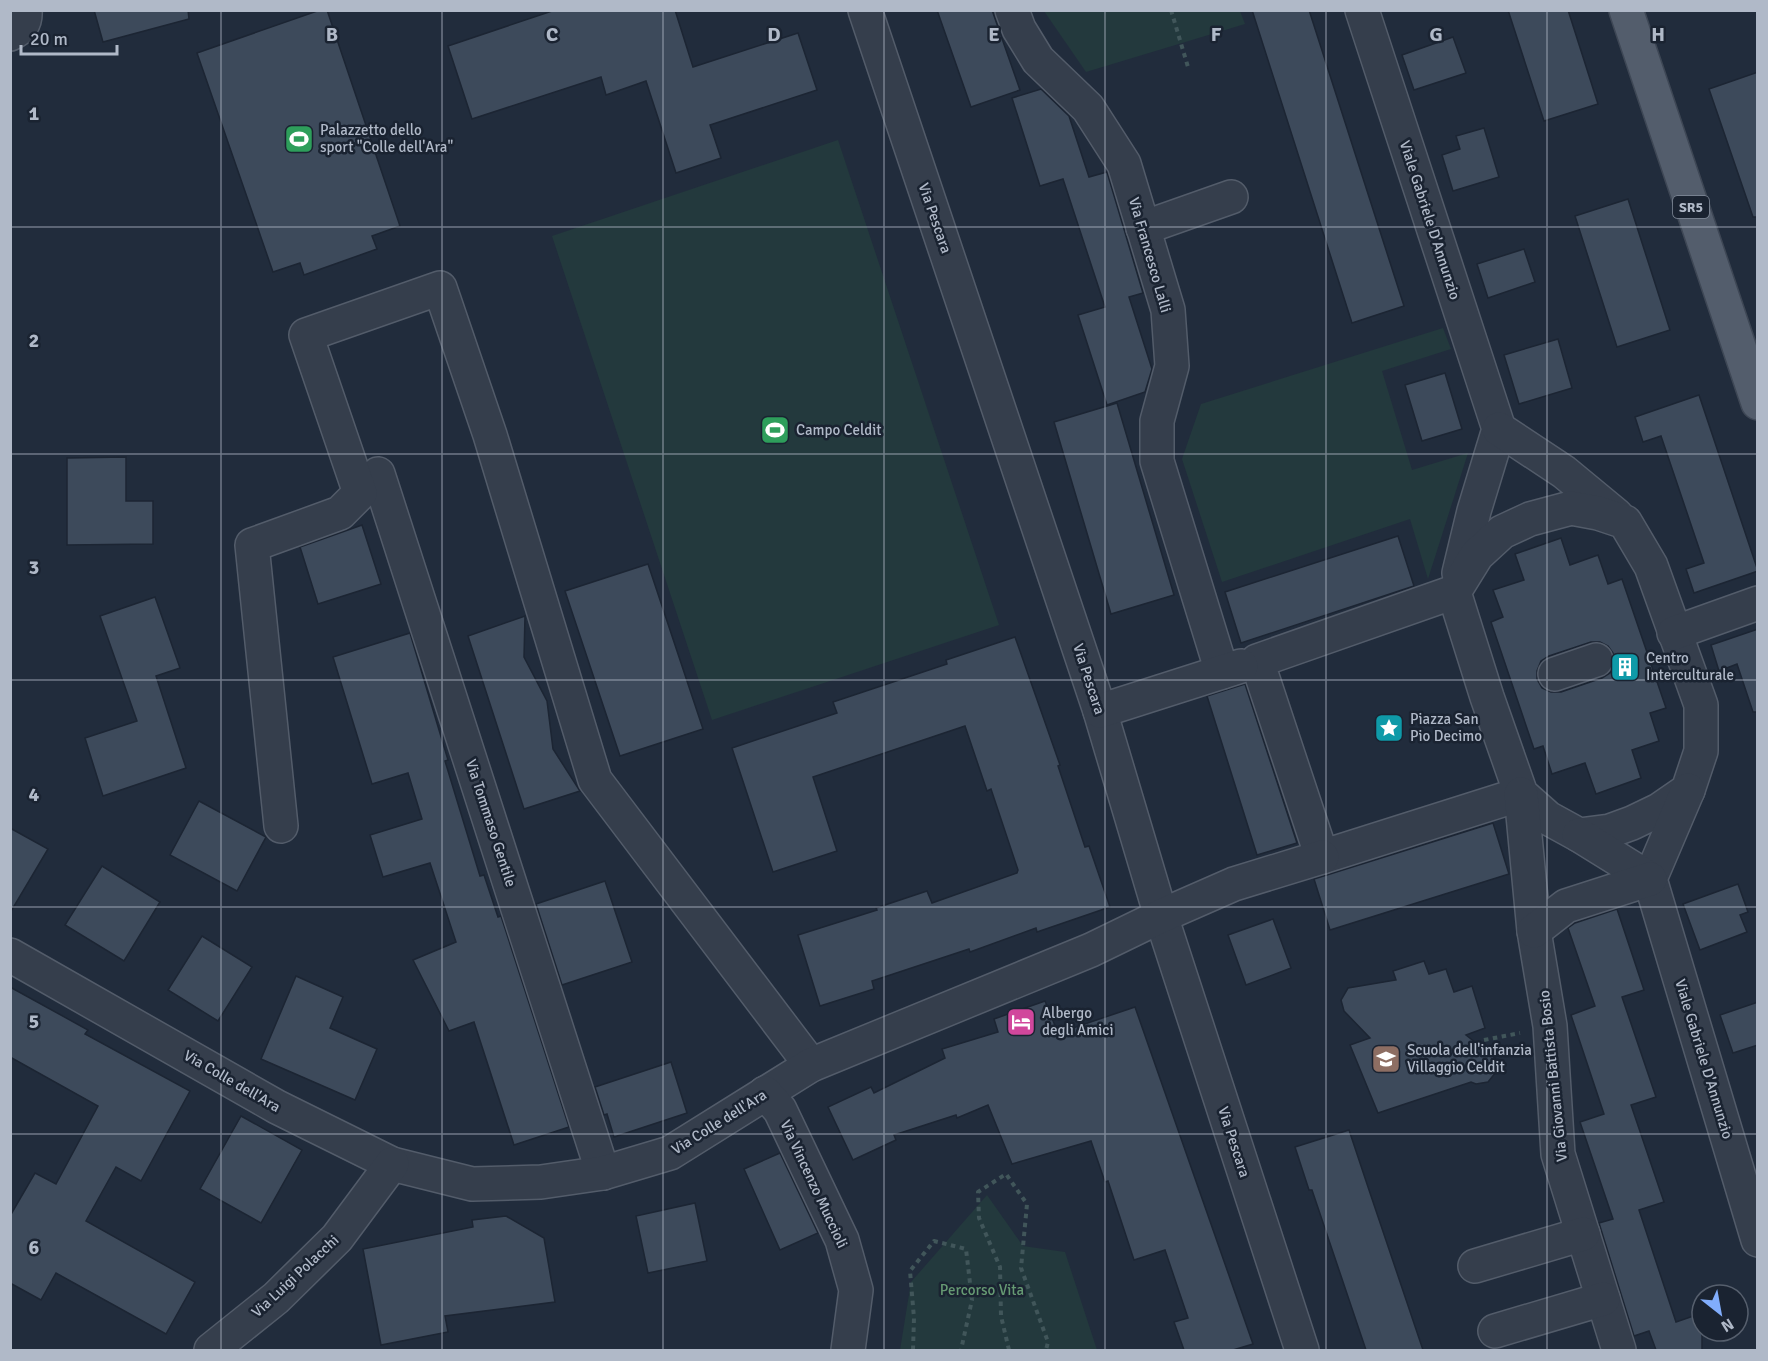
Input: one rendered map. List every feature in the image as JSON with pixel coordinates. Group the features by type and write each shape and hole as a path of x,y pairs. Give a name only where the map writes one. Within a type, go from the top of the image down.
{"main road":[{"name":"SR5","path":"1626,10 1758,403"}],"street":[{"path":"10,34 18,31 24,23 25,10"},
{"name":"Via Pescara","path":"865,10 1100,711 1161,916 1302,1350"},
{"name":"Via Francesco Lalli","path":"1012,10 1019,28 1038,60 1088,108 1124,164 1168,310 1172,366 1156,421 1157,461 1222,672"},
{"name":"Viale Gabriele D'Annunzio","path":"1362,10 1499,429"},
{"path":"1143,228 1231,197"},
{"path":"281,826 252,545 340,513 360,493 306,335 440,288 490,435 595,780 811,1065"},
{"path":"1534,931 1566,906 1650,879 1688,790 1701,751 1701,705 1651,566 1625,522 1564,472 1499,429 1474,511 1454,592 1487,697 1521,794 1548,818 1650,879"},
{"name":"Via Tommaso Gentile","path":"378,474 603,1173"},
{"path":"1100,711 1257,661 1454,592 1477,555 1502,532 1530,519 1571,508 1598,513 1625,522"},
{"path":"1674,633 1758,603"},
{"path":"1556,674 1596,660"},
{"path":"1257,661 1322,856"},
{"path":"1579,835 1610,831 1632,823 1659,810 1688,790"},
{"path":"1161,916 1234,884 1521,794"},
{"name":"Via Giovanni Battista Bosio","path":"1521,794 1534,931 1550,1026 1558,1154 1619,1350"},
{"name":"Viale Gabriele D'Annunzio","path":"1650,879 1758,1240"},
{"name":"Via Colle dell'Ara","path":"10,955 277,1107 392,1164 472,1184 541,1182 603,1173 670,1153 811,1065 1091,950 1161,916"},
{"name":"Via Vincenzo Muccioli","path":"765,1093 780,1110 842,1240 856,1290 848,1350"},
{"name":"Via Luigi Polacchi","path":"211,1350 276,1298 337,1238 392,1164"},
{"path":"1475,1266 1583,1234"},
{"path":"1495,1331 1603,1299"}],"path":[{"path":"1171,10 1188,67"},
{"path":"1009,1350 1001,1316 1000,1267 979,1218 978,1192 1006,1174 1027,1204 1021,1268 1047,1342 1046,1350"},
{"path":"913,1350 914,1318 910,1271 934,1241 966,1249 972,1300 961,1350"}],"green space":[{"path":"1044,11 1240,11 1245,24 1086,72"},
{"name":"Campo Celdit","path":"838,140 999,625 712,720 552,236"},
{"path":"1443,328 1451,349 1382,371 1412,470 1468,453 1428,579 1410,519 1222,582 1182,459 1201,404"},
{"name":"Percorso Vita","path":"987,1195 1023,1246 1065,1252 1097,1350 900,1350 911,1282"}],"building":[{"path":"94,10 188,10 189,19 103,42"},
{"name":"Palazzetto dello sport \"Colle dell'Ara\"","path":"320,10 327,10 400,226 372,236 377,249 304,275 300,263 273,272 197,53"},
{"path":"555,10 675,10 693,67 798,33 817,90 710,125 721,158 676,173 646,81 606,95 601,77 472,119 448,46"},
{"path":"937,10 992,10 1020,90 971,107"},
{"path":"1252,10 1309,10 1404,306 1352,323"},
{"path":"1508,10 1568,10 1598,104 1544,121"},
{"path":"1453,37 1466,73 1414,90 1402,55"},
{"path":"1758,72 1758,217 1753,217 1709,89"},
{"path":"1041,89 1069,116 1089,177 1107,172 1143,293 1129,297 1152,369 1145,392 1107,405 1078,315 1105,307 1063,179 1040,186 1012,98"},
{"path":"1484,128 1499,177 1453,191 1442,155 1460,149 1456,136"},
{"path":"1628,199 1670,330 1617,347 1575,216"},
{"path":"1524,249 1535,282 1488,298 1477,264"},
{"path":"1558,339 1572,388 1519,404 1504,355"},
{"path":"1445,373 1462,429 1422,441 1405,385"},
{"path":"1699,395 1758,571 1694,593 1686,569 1704,563 1661,436 1643,442 1635,417"},
{"path":"1117,403 1174,595 1111,614 1054,422"},
{"path":"126,457 126,501 153,501 153,544 67,545 67,458"},
{"path":"362,525 381,584 318,604 300,547"},
{"path":"1398,536 1414,586 1241,643 1225,592"},
{"name":"Centro Interculturale","path":"1561,538 1570,565 1598,555 1608,584 1622,579 1666,708 1650,713 1659,741 1632,750 1641,778 1596,794 1585,763 1552,774 1543,746 1534,749 1491,622 1503,617 1493,590 1524,580 1515,554","holes":["1591,642 1600,642 1608,646 1613,653 1614,663 1610,673 1561,692 1551,692 1542,688 1537,679 1541,661 1549,656"]},
{"path":"648,564 703,729 620,756 565,591"},
{"path":"155,597 180,668 156,676 186,768 103,796 85,738 137,721 100,616"},
{"path":"525,616 524,657 547,701 553,749 580,791 524,809 468,636"},
{"path":"1758,629 1758,712 1753,712 1737,664 1719,671 1711,645"},
{"path":"410,633 480,876 484,875 498,917 501,916 569,1127 514,1145 474,1022 449,1031 413,960 456,942 430,863 383,877 370,835 422,819 408,773 372,784 333,657"},
{"path":"1015,637 1060,765 1058,766 1085,847 1089,846 1110,907 1037,932 1036,928 970,952 969,949 872,981 874,989 820,1006 798,935 877,910 876,908 927,891 932,903 1017,873 1018,870 991,789 987,791 965,726 813,777 837,851 773,872 732,748 837,713 833,702 947,664 946,660"},
{"path":"1245,684 1297,843 1257,855 1207,696"},
{"path":"199,801 266,837 237,891 170,855"},
{"path":"1493,823 1509,874 1330,930 1314,879"},
{"path":"10,828 48,849 10,913"},
{"path":"102,866 160,902 124,961 65,925"},
{"path":"605,881 632,962 562,985 536,904"},
{"path":"1738,884 1748,912 1740,915 1747,932 1700,950 1683,904"},
{"path":"1617,909 1644,990 1622,997 1656,1097 1631,1105 1664,1202 1639,1210 1676,1322 1690,1317 1690,1343 1702,1343 1702,1350 1656,1350 1649,1331 1634,1336 1599,1223 1613,1219 1580,1122 1604,1114 1571,1015 1595,1006 1568,928 1575,923"},
{"path":"1273,919 1291,968 1246,985 1228,935"},
{"path":"202,936 252,967 218,1021 168,990"},
{"path":"1424,961 1429,974 1446,969 1454,992 1472,986 1485,1028 1466,1035 1495,1058 1496,1072 1488,1082 1476,1084 1471,1082 1378,1113 1350,1045 1370,1038 1344,1011 1341,1000 1348,988 1396,980 1393,971"},
{"path":"296,976 343,997 330,1028 377,1049 355,1100 261,1059"},
{"path":"10,987 88,1030 85,1034 190,1091 141,1181 116,1167 86,1221 195,1282 166,1334 56,1273 41,1300 10,1283 10,1216 35,1173 56,1184 98,1106 10,1057"},
{"path":"1045,1001 1058,1033 1135,1007 1253,1344 1233,1350 1184,1350 1174,1322 1188,1318 1165,1250 1134,1260 1108,1181 1105,1182 1091,1141 1012,1164 988,1105 957,1118 956,1115 894,1135 896,1140 853,1160 828,1107 871,1087 874,1093 945,1058 942,1049 998,1032 994,1019"},
{"path":"1758,1002 1758,1045 1733,1053 1720,1015"},
{"path":"671,1062 687,1113 614,1137 595,1087"},
{"path":"241,1116 302,1150 261,1223 200,1189"},
{"path":"1349,1130 1423,1350 1366,1350 1312,1190 1309,1190 1295,1147"},
{"path":"780,1153 818,1233 780,1250 744,1169"},
{"path":"695,1203 707,1261 648,1273 636,1216"},
{"path":"506,1216 544,1238 555,1302 445,1316 448,1332 381,1345 363,1249 473,1227 472,1220"}],"place":[{"name":"Palazzetto dello sport \"Colle dell'Ara\"","path":"299,139"},
{"name":"Campo Celdit","path":"775,430"},
{"name":"Centro Interculturale","path":"1625,667"},
{"name":"Piazza San Pio Decimo","path":"1389,728"},
{"name":"Albergo degli Amici","path":"1021,1022"},
{"name":"Scuola dell'infanzia Villaggio Celdit","path":"1386,1059"}]}
